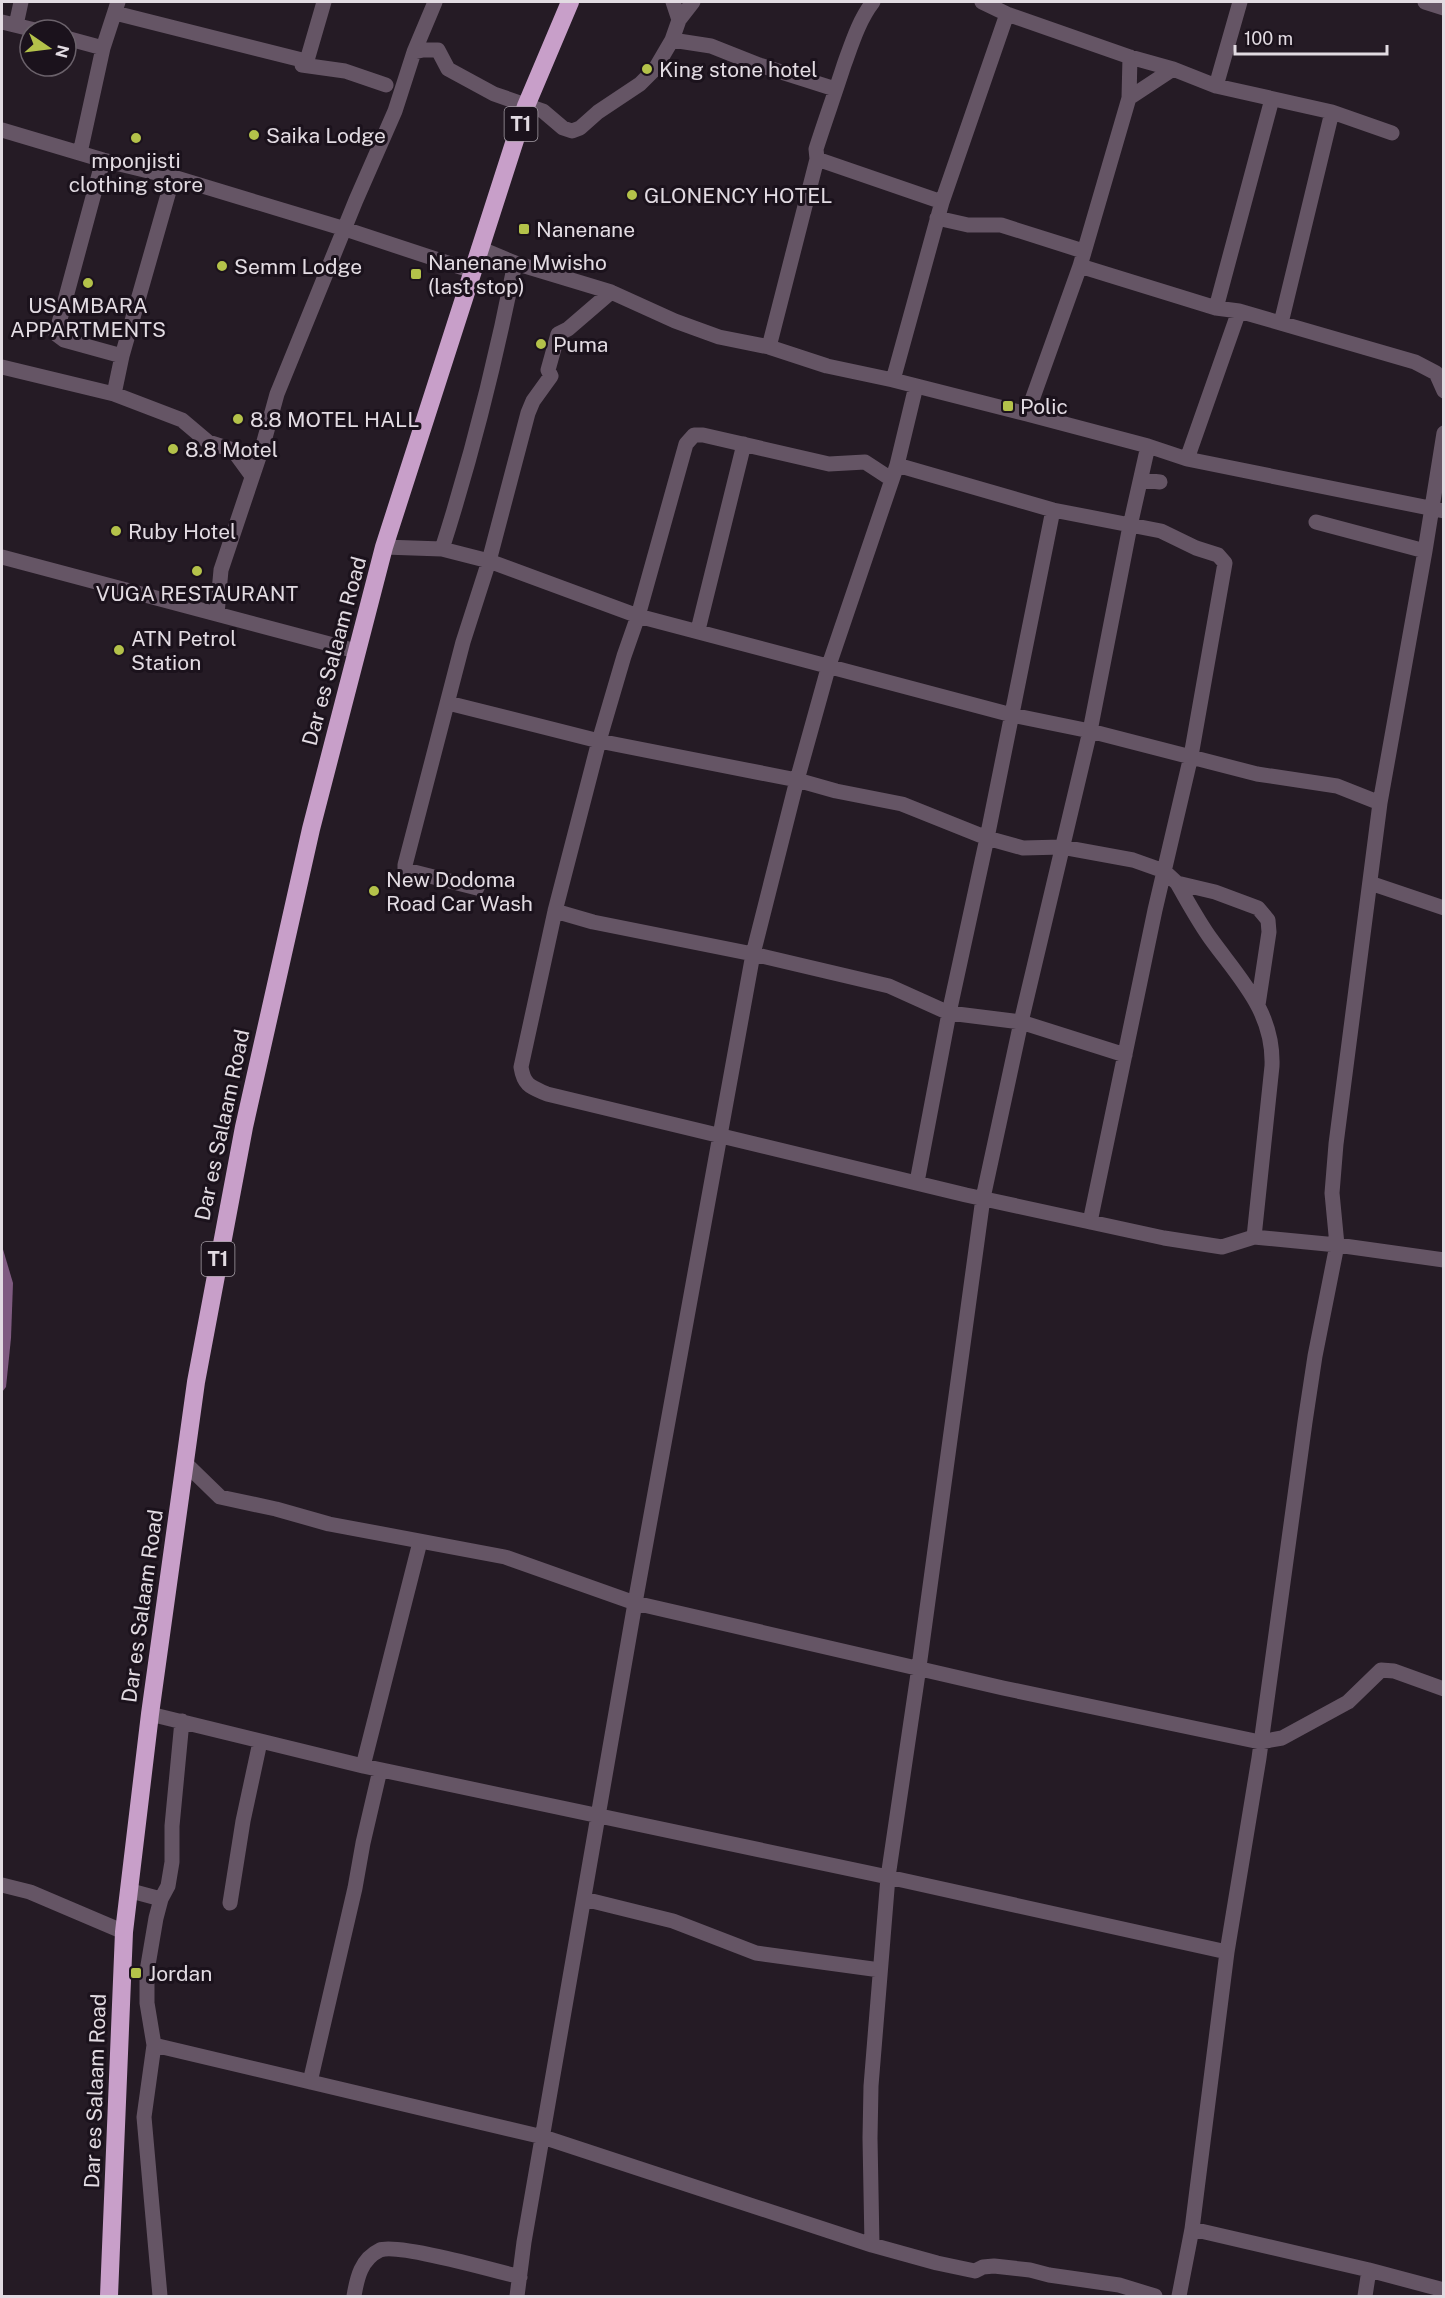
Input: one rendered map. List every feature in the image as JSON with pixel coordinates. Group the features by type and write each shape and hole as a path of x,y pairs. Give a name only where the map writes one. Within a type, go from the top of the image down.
{"highway":[{"name":"Dar es Salaam Road","path":"109,2296 124,1932 131,1891 150,1714 184,1462 202,1348 249,1105 309,840 384,547 526,106 570,2"}],"street":[{"path":"9,23 21,2"},
{"path":"304,65 324,2"},
{"path":"217,614 221,570 263,445 277,394 395,111 414,52 435,2"},
{"path":"673,2 679,20"},
{"path":"414,52 438,51 448,69 494,94 543,111 563,128 572,131 580,128 598,112 640,84 655,69 672,40 679,20 693,2"},
{"path":"769,347 817,159 816,149 835,89 861,21 873,2"},
{"path":"982,2 1006,14 1130,57 1173,69 1216,86 1332,112 1392,133"},
{"path":"1216,86 1240,2"},
{"path":"1425,2 1443,8"},
{"path":"80,153 103,48 116,7 302,60 302,65 304,65"},
{"path":"893,380 937,218 1006,14"},
{"path":"672,40 711,46 739,58 835,89"},
{"path":"78,41 103,48"},
{"path":"1027,414 1082,259 1129,98 1130,57"},
{"path":"304,65 345,71 386,85"},
{"path":"1129,98 1173,69"},
{"path":"1216,308 1272,99"},
{"path":"1281,323 1332,112"},
{"path":"2,130 103,160 173,177 345,229 472,272"},
{"path":"817,159 942,202"},
{"path":"103,160 56,334 64,340 122,356"},
{"path":"114,394 122,356 173,177"},
{"path":"937,218 968,225 1001,225 1082,259 1216,308 1239,310 1424,365 1439,377 1443,391"},
{"path":"479,249 515,263 611,292 675,321 719,337 769,347 827,366 1027,414 1148,446 1187,459 1437,509"},
{"path":"442,549 486,398 515,263"},
{"path":"477,888 405,869 463,642 489,561 528,413 533,401 551,376 548,369 558,334 568,329 611,292"},
{"path":"1187,459 1239,310"},
{"path":"2,367 114,394 182,420 208,442 233,450 252,476"},
{"path":"517,2296 524,2242 597,1815 753,954 797,780 830,665 894,472 916,386"},
{"path":"1179,2296 1192,2229 1227,1952 1260,1742 1313,1367 1337,1245 1332,1183 1380,803 1425,551 1437,509 1443,433"},
{"path":"1090,1222 1164,871 1191,756 1225,563 1218,555 1196,548 1161,531 1053,510 894,472 865,462 829,464 703,435 694,435 686,444 638,616 599,741 555,911 521,1067 523,1079 530,1087 547,1094 983,1198 1090,1222 1164,1238 1222,1247 1254,1237 1337,1245 1443,1260"},
{"path":"698,630 744,444"},
{"path":"872,2245 871,2086 888,1876 983,1198 1021,1022 1090,731 1148,446"},
{"path":"1142,480 1160,482"},
{"path":"917,1182 949,1013 1053,510"},
{"path":"1316,522 1425,551"},
{"path":"384,547 442,549 489,561 638,616 830,665 1011,715 1090,731 1257,774 1337,786 1380,803"},
{"path":"2,557 356,651"},
{"path":"448,703 599,741 797,780 836,791 902,804 987,838 1023,848 1062,847 1133,860 1164,871 1177,883 1199,921 1245,981 1268,1031 1273,1057 1254,1237"},
{"path":"1177,883 1247,903 1265,915 1269,932 1258,1005"},
{"path":"1370,883 1443,909"},
{"path":"555,911 593,922 753,954 889,986 949,1013 1021,1022 1125,1055"},
{"path":"184,1462 220,1497 276,1509 329,1524 506,1557 635,1603 1260,1742 1282,1738 1348,1702 1381,1670 1394,1671 1443,1689"},
{"path":"363,1766 420,1542"},
{"path":"150,1714 380,1770 888,1876 1227,1952"},
{"path":"160,2296 144,2117 154,2046 147,2003 147,1971 150,1946 161,1899 168,1886 172,1862 172,1826 182,1721"},
{"path":"230,1902 244,1813 260,1742"},
{"path":"309,2082 355,1888 380,1770"},
{"path":"2,1885 30,1892 124,1932"},
{"path":"131,1891 161,1899"},
{"path":"584,1899 673,1921 756,1953 880,1970"},
{"path":"154,2046 543,2137 872,2245 975,2271 983,2267 994,2266 1030,2270 1119,2285 1155,2296"},
{"path":"1192,2229 1369,2270 1443,2290"},
{"path":"354,2296 361,2267 374,2254 386,2248 460,2262 520,2277"},
{"path":"1365,2296 1369,2270"}],"shaded area":[{"path":"2,1246 13,1283 11,1338 6,1387 2,1392"}],"place":[{"name":"King stone hotel","path":"647,69"},
{"name":"Saika Lodge","path":"254,135"},
{"name":"mponjisti clothing store","path":"136,138"},
{"name":"GLONENCY HOTEL","path":"632,195"},
{"name":"Nanenane","path":"524,229"},
{"name":"Semm Lodge","path":"222,266"},
{"name":"Nanenane Mwisho (last stop)","path":"416,274"},
{"name":"USAMBARA APPARTMENTS","path":"88,283"},
{"name":"Puma","path":"541,344"},
{"name":"Polic","path":"1008,406"},
{"name":"8.8 MOTEL HALL","path":"238,419"},
{"name":"8.8 Motel","path":"173,449"},
{"name":"Ruby Hotel","path":"116,531"},
{"name":"VUGA RESTAURANT","path":"197,571"},
{"name":"ATN Petrol Station","path":"119,650"},
{"name":"New Dodoma Road Car Wash","path":"374,891"},
{"name":"Jordan","path":"136,1973"}]}
